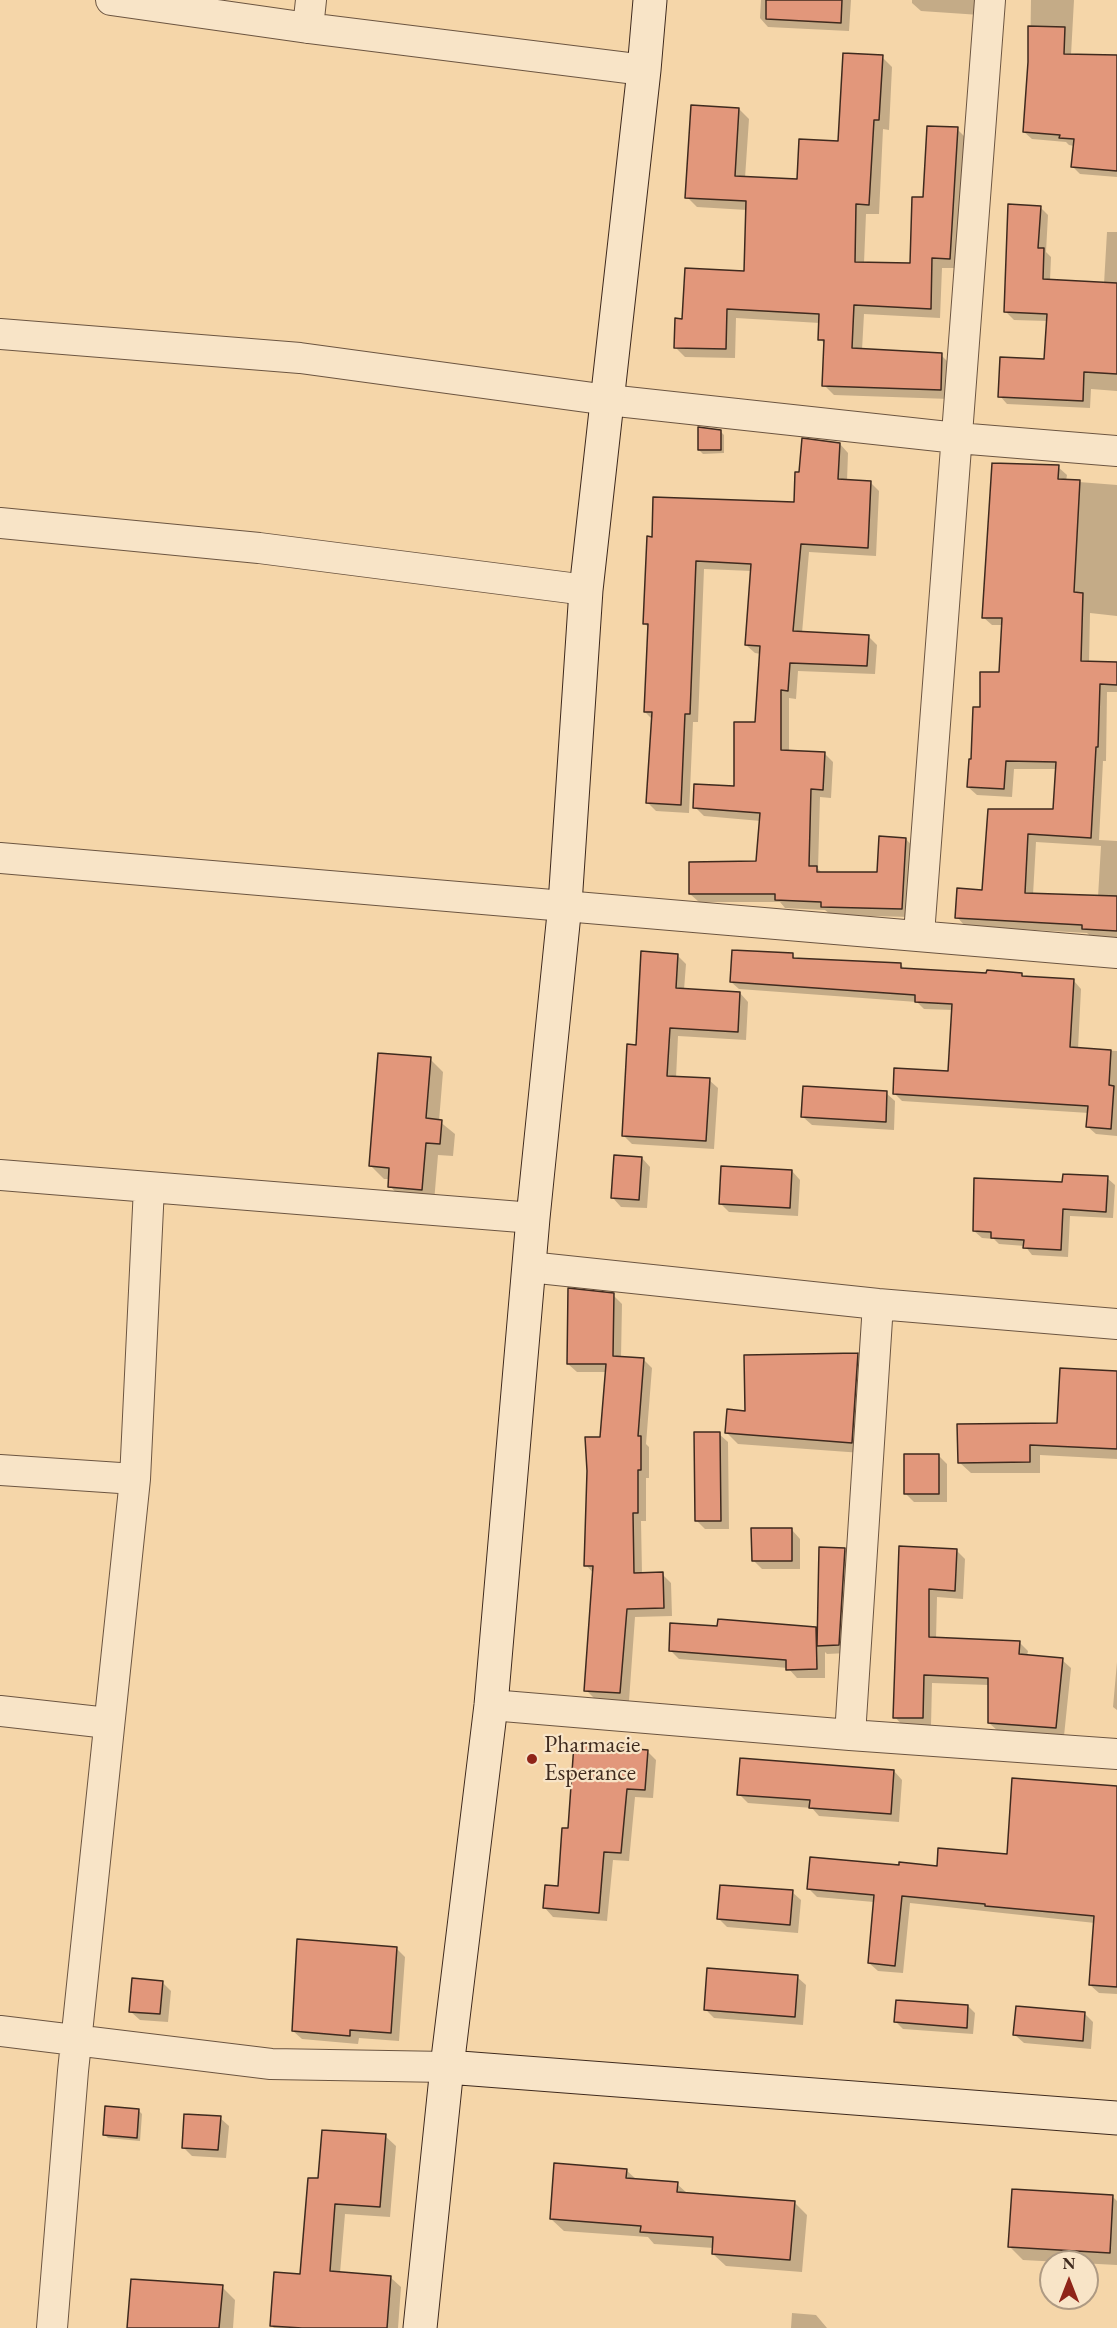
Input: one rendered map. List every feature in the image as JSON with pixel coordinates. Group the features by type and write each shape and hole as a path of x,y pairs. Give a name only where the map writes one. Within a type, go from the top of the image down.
{"street":[{"path":"111,0 309,14 644,70"},
{"path":"420,2328 447,2067 491,1705 533,1218 565,904 586,590 650,0"},
{"path":"919,934 990,0"},
{"path":"0,334 300,358 608,400 957,438 1117,451"},
{"path":"0,523 259,548 586,590"},
{"path":"0,858 1117,952"},
{"path":"0,1175 533,1218"},
{"path":"52,2328 108,1723 135,1479 149,1187"},
{"path":"529,1267 878,1304 1117,1324"},
{"path":"850,1735 878,1304"},
{"path":"0,1470 135,1479"},
{"path":"491,1705 850,1735 1117,1754"},
{"path":"0,1711 108,1723"},
{"path":"0,2031 271,2064 447,2067 1117,2118"}],"building":[{"path":"766,0 842,0 841,23 766,19"},
{"path":"1028,26 1065,27 1064,54 1117,55 1117,171 1071,167 1074,139 1059,138 1060,135 1023,132"},
{"path":"843,53 883,55 879,120 874,120 869,205 856,204 855,262 910,263 912,197 923,197 927,126 958,127 950,259 932,258 931,309 854,305 852,348 942,353 941,390 822,386 824,340 818,340 819,314 727,309 726,349 674,348 675,318 682,319 685,268 744,271 746,201 685,198 691,105 739,108 735,176 797,179 799,139 838,141"},
{"path":"1008,204 1041,206 1038,248 1044,248 1043,279 1117,283 1117,374 1084,372 1083,401 998,397 1000,357 1044,359 1047,314 1004,312"},
{"path":"698,427 721,430 721,450 698,450"},
{"path":"802,438 840,443 838,479 871,481 868,548 801,544 793,631 869,635 867,666 790,663 788,691 781,690 781,750 825,752 823,790 811,789 809,866 817,866 817,872 877,872 879,836 906,838 902,909 821,907 821,902 775,900 775,894 689,894 689,862 756,861 760,813 693,808 694,784 734,786 734,722 755,722 760,646 745,645 751,564 696,561 690,714 685,714 681,805 646,803 652,712 644,712 648,624 643,624 647,536 652,537 653,497 794,502 795,472 799,472"},
{"path":"992,463 1059,465 1058,479 1080,480 1074,592 1083,593 1081,661 1117,662 1117,685 1100,684 1091,838 1028,834 1025,893 1117,896 1117,931 1082,929 1082,925 955,918 957,888 982,890 988,809 1053,809 1056,762 1006,761 1004,789 967,787 969,759 971,759 973,707 980,707 980,672 999,672 1002,618 982,618"},
{"path":"732,950 793,953 793,958 901,963 901,968 986,973 987,970 1022,973 1022,976 1074,979 1070,1047 1111,1050 1109,1085 1114,1086 1111,1129 1086,1127 1088,1106 893,1094 894,1068 948,1071 952,1004 915,1002 915,995 730,982"},
{"path":"641,951 678,954 676,988 740,992 738,1032 670,1028 667,1076 710,1078 706,1141 622,1136 627,1044 636,1045"},
{"path":"378,1053 431,1057 426,1118 442,1120 440,1144 426,1143 422,1190 388,1187 389,1168 369,1166"},
{"path":"803,1086 887,1091 886,1122 801,1117"},
{"path":"614,1155 642,1157 639,1200 611,1198"},
{"path":"721,1166 792,1170 790,1208 719,1204"},
{"path":"1063,1174 1108,1176 1106,1212 1063,1209 1061,1250 1023,1248 1024,1240 991,1238 991,1232 973,1231 974,1178 1062,1182"},
{"path":"568,1288 614,1293 613,1356 644,1358 638,1436 641,1436 641,1470 638,1470 638,1513 633,1513 634,1573 663,1572 664,1608 627,1609 620,1693 584,1691 593,1566 584,1566 587,1471 585,1437 600,1437 606,1364 567,1364"},
{"path":"858,1353 852,1443 725,1433 727,1409 745,1411 744,1355"},
{"path":"1060,1368 1117,1371 1117,1449 1030,1445 1030,1462 958,1463 957,1424 1057,1423"},
{"path":"694,1432 720,1432 721,1521 695,1521"},
{"path":"904,1454 939,1454 939,1494 904,1494"},
{"path":"751,1528 792,1528 792,1561 752,1561"},
{"path":"899,1546 957,1549 955,1591 929,1589 929,1637 1020,1641 1019,1654 1063,1658 1056,1728 988,1723 988,1678 924,1675 923,1718 893,1718"},
{"path":"819,1547 845,1548 839,1645 817,1646"},
{"path":"718,1619 816,1627 817,1669 786,1670 786,1660 669,1651 670,1623 717,1626"},
{"path":"574,1744 648,1750 645,1790 627,1789 621,1853 604,1852 599,1913 543,1908 545,1885 558,1886 562,1828 568,1828"},
{"path":"740,1758 894,1770 891,1814 809,1808 810,1800 737,1795"},
{"path":"1012,1778 1117,1786 1117,1987 1089,1985 1094,1916 902,1896 895,1966 868,1963 874,1895 807,1889 810,1857 937,1866 938,1848 1007,1854"},
{"path":"720,1885 793,1890 790,1925 717,1919"},
{"path":"297,1939 397,1947 391,2033 350,2030 350,2036 292,2031"},
{"path":"707,1968 798,1975 795,2017 704,2010"},
{"path":"132,1978 163,1981 160,2014 129,2012"},
{"path":"896,2000 968,2005 967,2028 894,2022"},
{"path":"1016,2006 1085,2012 1083,2041 1013,2035"},
{"path":"105,2106 139,2109 137,2138 103,2135"},
{"path":"184,2114 221,2116 218,2150 182,2148"},
{"path":"322,2130 386,2134 380,2207 335,2204 330,2271 391,2276 387,2328 270,2326 274,2272 300,2274 308,2178 318,2178"},
{"path":"554,2163 627,2169 626,2178 678,2182 677,2192 795,2201 790,2260 712,2254 713,2237 640,2232 641,2226 550,2219"},
{"path":"1012,2189 1113,2195 1110,2253 1099,2252 1099,2250 1008,2247"},
{"path":"131,2279 223,2285 219,2328 127,2328"}],"place":[{"name":"Pharmacie Esperance","path":"532,1759"}]}
